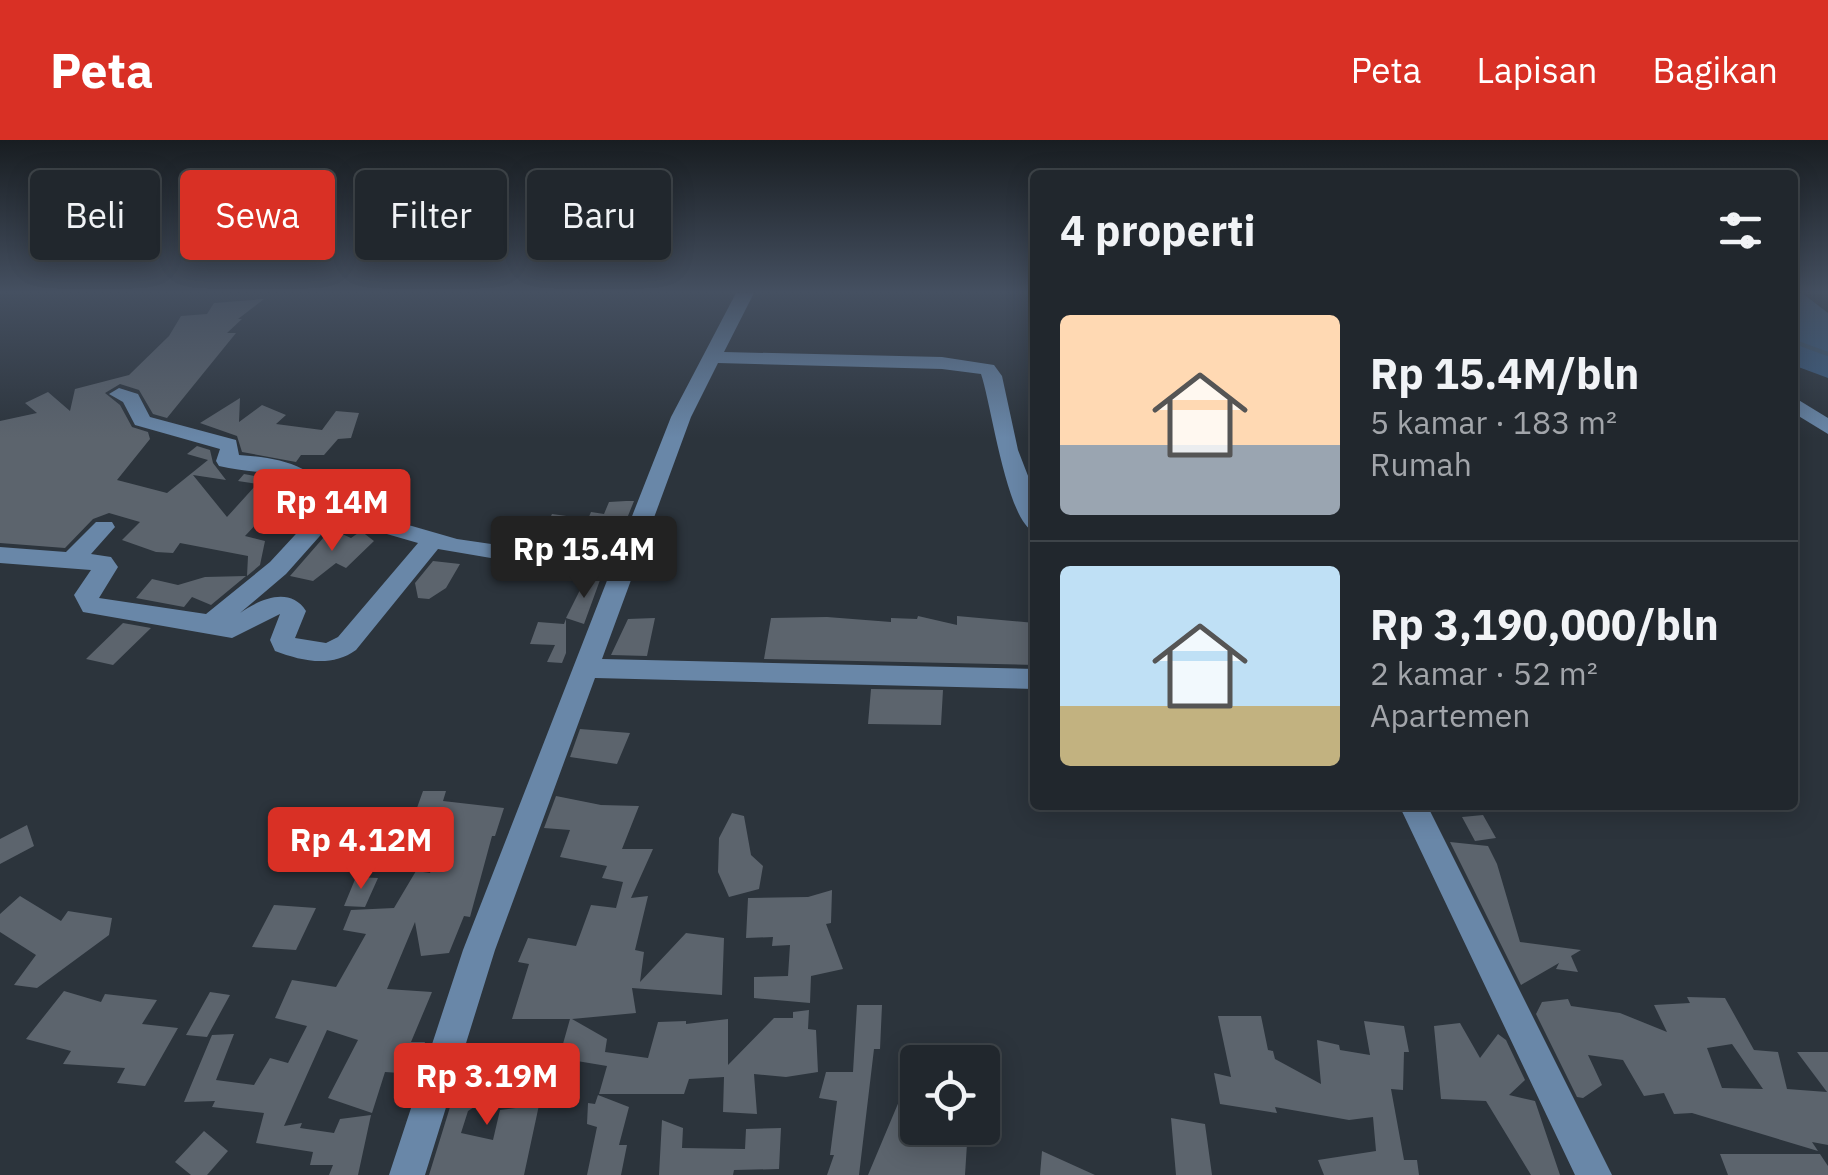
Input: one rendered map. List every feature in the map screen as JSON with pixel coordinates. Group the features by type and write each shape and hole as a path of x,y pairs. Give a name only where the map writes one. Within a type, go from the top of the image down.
{"street":[{"path":"407,1175 479,950 681,417 719,341"},
{"path":"710,357 942,363 987,370 992,376 1008,450 1030,510"},
{"path":"119,394 131,398 142,420 175,433 196,430 229,445 226,461 302,472 315,482 331,510 457,547 623,572"},
{"path":"1798,406 1828,428"},
{"path":"210,624 278,568 331,510"},
{"path":"70,562 104,527"},
{"path":"0,555 106,565 86,595 91,606 232,629 269,606 282,604 294,611 282,640 284,644 323,653 336,651 360,633 433,540"},
{"path":"585,668 1030,678"},
{"path":"1415,810 1594,1175"}],"shaded area":[{"path":"1798,341 1828,341 1828,378 1798,367"}],"building":[{"path":"164,341 229,341 167,418 153,414 139,390 120,384 105,393 120,405 132,427 148,432 150,439 117,480 167,493 208,460 187,454 197,446 210,450 213,463 226,480 193,475 227,517 257,484 238,481 244,474 281,481 273,491 284,494 245,536 265,541 260,565 247,576 248,556 180,543 173,553 156,552 122,540 140,522 109,513 93,519 65,548 0,543 0,421 37,413 25,403 48,392 70,411 75,389 129,375"},
{"path":"240,398 239,422 262,405 286,415 276,424 322,430 336,411 359,413 351,438 338,439 324,455 301,455 296,462 242,452 237,436 200,423"},
{"path":"634,501 611,558 515,544 517,536 541,537 552,514 588,519 591,512 604,514 609,502"},
{"path":"331,529 351,538 361,531 374,541 346,568 336,563 313,581 290,576"},
{"path":"433,561 460,564 446,588 429,599 418,598 415,583"},
{"path":"246,576 211,605 192,597 184,607 136,598 152,579 178,585 205,577"},
{"path":"586,578 600,580 584,624 566,618"},
{"path":"918,616 957,625 957,616 1030,623 1030,665 764,659 771,618 891,622 891,618"},
{"path":"655,618 647,656 611,655 628,619"},
{"path":"566,619 566,653 562,663 547,662 555,645 530,644 538,622 564,624"},
{"path":"123,623 151,628 113,665 86,659"},
{"path":"871,689 943,690 941,725 868,724"},
{"path":"580,729 630,733 617,764 570,757"},
{"path":"423,791 446,791 443,801 504,808 492,836 470,917 464,916 449,953 421,956 415,922 387,989 432,992 411,1042 425,1042 415,1074 385,1072 372,1113 328,1098 358,1040 327,1030 284,1126 302,1123 300,1128 334,1133 340,1119 371,1115 358,1175 329,1175 333,1165 310,1165 313,1152 256,1143 264,1113 212,1107 215,1101 184,1102 212,1035 234,1034 216,1080 254,1085 270,1058 288,1063 307,1026 275,1018 292,980 336,987 366,934 343,930 351,910 394,908 416,871 430,873 453,819 413,819"},
{"path":"556,796 601,805 639,806 622,849 653,849 631,898 648,896 635,950 644,952 640,982 686,933 724,938 722,995 632,988 636,1013 572,1019 607,1039 605,1052 648,1058 658,1022 686,1024 728,1019 728,1065 774,1018 793,1018 793,1012 809,1010 808,1029 816,1030 818,1072 786,1077 754,1074 757,1114 723,1112 724,1077 689,1079 684,1094 599,1094 607,1066 559,1058 570,1019 512,1019 529,964 518,962 528,938 576,946 591,905 616,908 623,882 602,878 607,866 560,857 570,830 544,828"},
{"path":"732,813 744,816 751,855 763,866 759,889 729,897 718,872 719,838"},
{"path":"1483,815 1496,838 1475,841 1462,817"},
{"path":"27,825 34,846 0,864 0,839"},
{"path":"1450,842 1488,846 1520,942 1581,950 1571,956 1578,972 1556,969 1559,963 1521,985"},
{"path":"356,877 378,878 365,907 344,906"},
{"path":"832,890 831,923 826,924 843,969 811,976 810,1003 754,998 754,977 788,976 790,945 772,946 773,937 746,938 748,898 808,897"},
{"path":"20,896 61,921 68,911 112,918 109,935 37,988 14,985 36,955 0,932 0,914"},
{"path":"274,905 316,908 296,950 252,947"},
{"path":"64,991 101,1002 105,994 157,1000 142,1024 178,1028 145,1086 117,1083 125,1068 63,1064 71,1051 26,1039"},
{"path":"210,992 230,995 207,1037 186,1035"},
{"path":"1687,997 1725,998 1754,1050 1778,1052 1787,1089 1827,1092 1797,1052 1828,1052 1828,1145 1812,1142 1818,1151 1692,1113 1674,1114 1664,1093 1644,1096 1623,1060 1588,1055 1602,1085 1583,1098 1577,1097 1536,1014 1542,1002 1568,999 1571,1006 1620,1013 1667,1032 1654,1005 1690,1003","holes":["1732,1044 1763,1089 1722,1088 1707,1048"]},
{"path":"857,1005 882,1005 880,1049 874,1049 859,1175 827,1175 834,1155 830,1155 837,1101 819,1098 826,1072 853,1072"},
{"path":"1218,1016 1261,1016 1268,1050 1273,1051 1275,1059 1321,1084 1317,1040 1339,1045 1340,1050 1370,1055 1364,1021 1404,1026 1409,1052 1404,1052 1403,1090 1391,1089 1404,1160 1417,1160 1419,1175 1324,1175 1318,1160 1376,1151 1373,1117 1349,1120 1275,1107 1277,1113 1220,1104 1214,1073 1231,1077"},
{"path":"1460,1023 1480,1058 1498,1034 1506,1040 1525,1080 1509,1095 1535,1101 1560,1175 1531,1175 1486,1101 1441,1099 1434,1026"},
{"path":"488,1054 527,1058 520,1077 468,1111 461,1133 493,1140 500,1110 539,1105 524,1175 429,1175 455,1091 458,1086 476,1088"},
{"path":"598,1095 629,1107 619,1145 627,1145 621,1175 587,1175 597,1127 587,1124 588,1103 595,1104"},
{"path":"900,1099 900,1145 967,1145 965,1175 868,1175"},
{"path":"1171,1118 1205,1124 1212,1175 1176,1175"},
{"path":"662,1120 683,1128 682,1148 745,1149 746,1129 781,1128 779,1169 734,1170 733,1175 659,1175"},
{"path":"204,1131 228,1151 207,1175 191,1175 175,1162"},
{"path":"1042,1151 1095,1175 1040,1175"},
{"path":"1720,1154 1820,1154 1828,1166 1828,1175 1728,1175"}],"waterway":[{"path":"1798,343 1828,354"}]}
